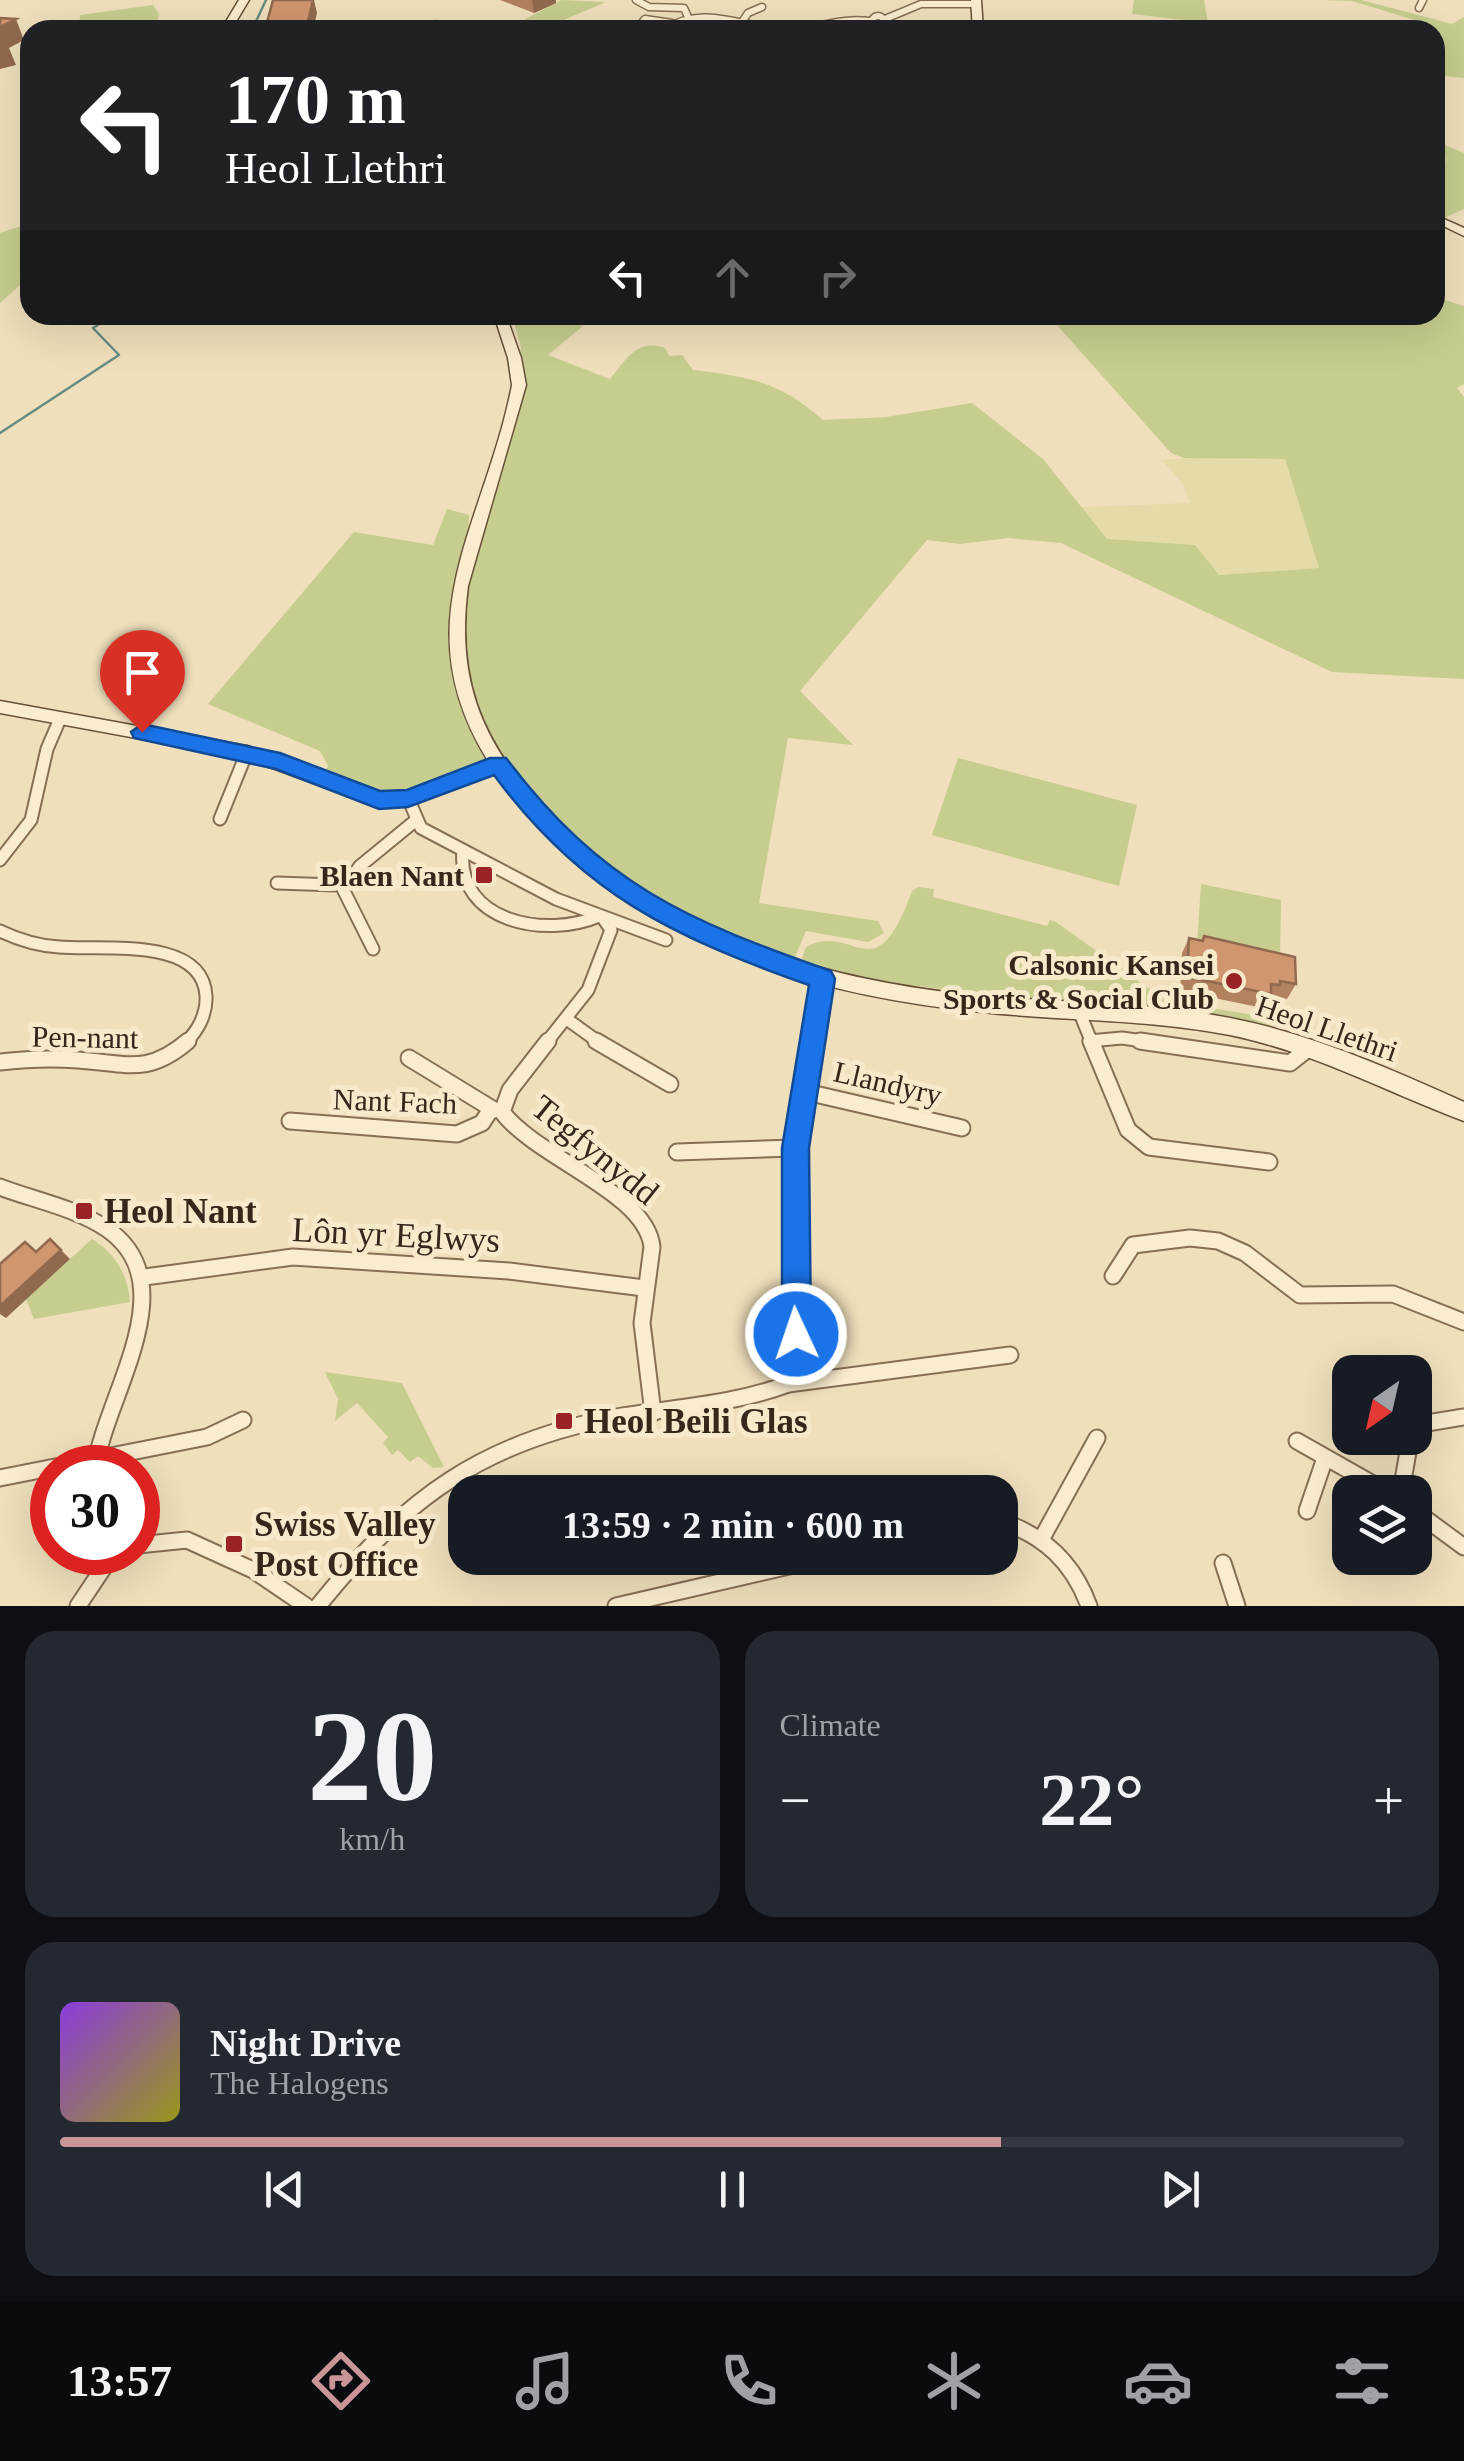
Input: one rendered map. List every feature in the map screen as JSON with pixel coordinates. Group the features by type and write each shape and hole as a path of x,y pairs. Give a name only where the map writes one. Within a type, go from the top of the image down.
{"main road":[{"name":"Heol Llethri","path":"503,325 520,386 512,398 501,454 466,554 456,646 462,686 498,764 535,813 580,857 647,906 722,944 822,979 913,996 1225,1026 1309,1048 1464,1112"},
{"path":"0,707 247,752 379,800 408,798 498,764"}],"street":[{"path":"636,0 650,7 684,8 695,2"},
{"path":"934,2 935,16"},
{"path":"885,20 911,6 976,2"},
{"path":"743,20 748,13 762,7"},
{"path":"684,8 688,17"},
{"path":"680,20 720,20"},
{"path":"0,860 31,820 48,749 60,720"},
{"path":"220,819 247,752"},
{"path":"408,798 414,821 463,852 601,917 666,940"},
{"path":"276,883 335,886 414,821"},
{"path":"463,852 458,864 464,890 476,903 495,912 556,926 584,926 601,917"},
{"path":"346,878 343,889 373,949"},
{"name":"Tegfynydd","path":"496,1110 568,1020 604,958 611,930 601,917"},
{"name":"Pen-nant","path":"0,1062 41,1058 148,1065 190,1040 206,1013 207,988 194,965 158,952 43,948 4,938"},
{"name":"Llandyry","path":"788,1384 794,1371 796,1334 795,1148 822,979"},
{"path":"1079,1011 1128,1130 1148,1147 1269,1162"},
{"path":"568,1020 620,1058 670,1084"},
{"path":"1089,1040 1122,1038 1290,1064 1309,1048"},
{"name":"Tegfynydd","path":"409,1058 496,1110 520,1134 614,1197 640,1220 653,1249 644,1288 643,1366 653,1414"},
{"name":"Llandyry","path":"802,1090 962,1128"},
{"name":"Nant Fach","path":"290,1120 457,1134 482,1123 496,1110"},
{"path":"676,1152 795,1148"},
{"path":"0,1187 108,1230 145,1278 144,1316 101,1425 98,1445"},
{"path":"1113,1276 1133,1245 1189,1236 1244,1252 1299,1294 1334,1300 1368,1292 1392,1296 1428,1305 1464,1322"},
{"name":"Lôn yr Eglwys","path":"145,1278 218,1264 294,1257 509,1271 644,1288"},
{"path":"318,1606 376,1538 452,1476 490,1454 549,1434 756,1396 788,1384 1010,1354"},
{"path":"1403,1475 1409,1446 1427,1423 1464,1417"},
{"path":"160,1449 208,1437 243,1420"},
{"path":"1042,1538 1097,1438"},
{"path":"1297,1442 1352,1475"},
{"path":"1307,1511 1324,1461"},
{"path":"0,1478 30,1474"},
{"path":"1432,1523 1464,1547"},
{"path":"1018,1528 1042,1538 1081,1579 1089,1606"},
{"path":"160,1543 186,1540 253,1570 306,1606"},
{"path":"1223,1564 1237,1606"},
{"path":"78,1606 99,1575"},
{"path":"616,1606 750,1575"}],"shaded area":[{"path":"1227,455 1241,460 1285,458 1319,568 1219,575 1195,545 1108,540 1081,507 1190,503 1182,483 1162,460"}],"green space":[{"path":"561,0 606,2 564,20 524,20"},
{"path":"1134,0 1204,0 1207,20 1183,20 1132,14"},
{"path":"1322,0 1361,0 1437,20 1415,20 1352,1"},
{"path":"153,5 159,14 158,20 80,20 80,15"},
{"path":"1464,17 1464,78 1445,76 1445,22 1452,24"},
{"path":"1445,145 1464,153 1464,209 1445,218 1445,161"},
{"path":"20,226 20,285 0,303 0,233"},
{"path":"1445,300 1464,306 1464,384 1457,388 1464,397 1464,679 1332,672 1061,543 1009,538 960,544 927,540 800,691 853,745 788,738 759,903 878,921 884,933 868,942 806,931 790,969 722,944 580,857 498,764 379,800 322,778 328,766 320,751 208,704 354,532 433,545 447,509 469,515 468,546 512,398 521,348 515,325 583,326 548,355 610,379 633,353 655,346 665,348 669,356 682,355 693,370 747,379 777,389 823,420 886,417 972,403 1043,459 1107,539 1195,545 1219,575 1319,568 1285,459 1184,458 1171,453 1057,325 1445,325"},
{"path":"958,758 1137,805 1119,886 932,835"},
{"path":"1201,884 1281,900 1280,964 1197,946"},
{"path":"918,887 934,889 933,897 1047,926 1050,920 1056,922 1166,1001 1287,1020 1277,1027 863,980 806,964 802,958 806,947 823,941 875,948 899,922 912,891"},
{"path":"92,1239 119,1266 130,1302 34,1319 26,1299"},
{"path":"325,1372 402,1383 444,1467 433,1468 418,1456 410,1462 398,1450 392,1455 383,1443 388,1437 357,1403 335,1421 338,1399"}],"building":[{"path":"273,0 313,0 308,20 268,20"},
{"path":"0,18 16,19 0,27"},
{"path":"1204,936 1295,957 1296,984 1271,984 1271,994 1187,977 1189,938 1203,941"},
{"path":"50,1239 61,1250 0,1306 0,1264 25,1242 36,1252"}],"waterway":[{"path":"257,20 266,0"},
{"path":"0,433 119,355 93,328 98,325"}],"place":[{"name":"Blaen Nant","path":"484,875"},
{"name":"Calsonic Kansei Sports & Social Club","path":"1234,981"},
{"name":"Heol Nant","path":"84,1211"},
{"name":"Heol Beili Glas","path":"564,1421"},
{"name":"Swiss Valley Post Office","path":"234,1544"}],"route":[{"path":"142,732 247,752 379,800 408,798 498,764 535,813 580,857 647,906 722,944 822,979 795,1148 796,1334"}]}
